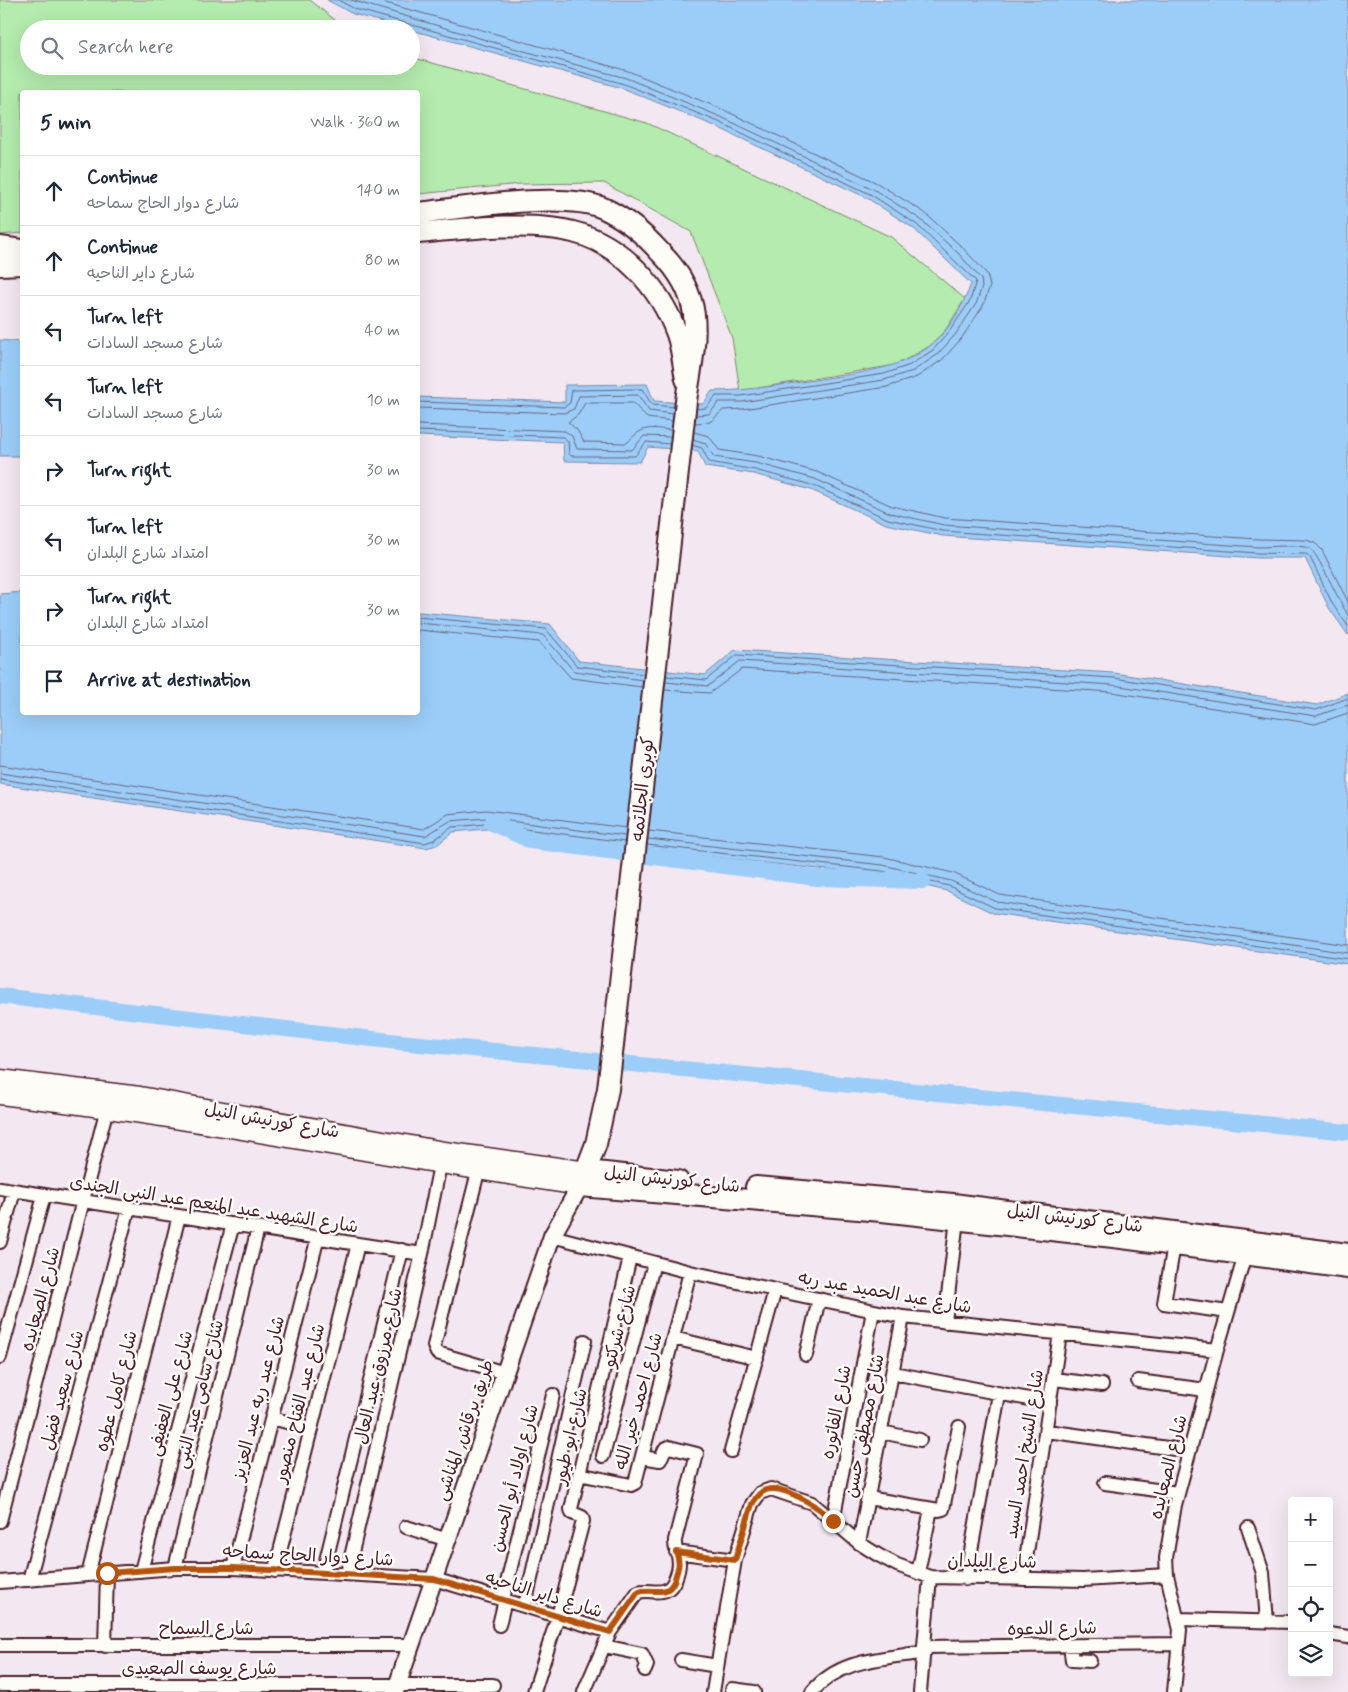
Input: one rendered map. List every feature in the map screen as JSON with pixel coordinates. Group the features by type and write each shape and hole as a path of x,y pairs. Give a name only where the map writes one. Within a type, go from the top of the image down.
{"main road":[{"path":"420,213 556,200 602,208 631,224 672,265 687,290 694,313 695,344 687,395"},
{"path":"420,233 540,226 574,232 605,245 633,265 655,292 668,313 678,336 687,395"},
{"path":"0,247 20,250"},
{"path":"0,265 20,264"},
{"name":"كوبرى الجلاتمه","path":"584,1178 602,1117 609,1079 687,395"},
{"name":"شارع كورنيش النيل","path":"0,1078 361,1144 440,1165 478,1172 688,1182 953,1204 1286,1252 1348,1268"},
{"name":"شارع كورنيش النيل","path":"0,1095 107,1108 138,1104"},
{"name":"شارع كورنيش النيل","path":"361,1144 444,1151 584,1178 957,1219 1245,1255 1286,1252 1348,1254"}],"street":[{"name":"شارع الصعايده","path":"0,1522 107,1108"},
{"name":"شارع مرزوق عبد العال","path":"347,1574 422,1254 440,1165"},
{"path":"478,1172 434,1346 437,1352 505,1373"},
{"name":"طريق برقاش, المناشى","path":"396,1689 552,1236 584,1178"},
{"name":"شارع الشهيد عبد المنعم عبد النبى الجندى","path":"0,1188 422,1254"},
{"path":"0,1242 14,1191"},
{"path":"0,1357 44,1196"},
{"name":"شارع سعيد فضل","path":"29,1580 129,1208"},
{"name":"شارع كامل عطوه","path":"88,1575 179,1216"},
{"path":"945,1322 957,1219"},
{"name":"شارع على العفيفى","path":"141,1570 233,1224"},
{"name":"شارع سامى عبد النبى","path":"175,1568 258,1228"},
{"name":"شارع عبد الحميد عبد ربه","path":"552,1236 690,1272 903,1317 1217,1350"},
{"name":"شارع عبد ربه عبد العزيز","path":"233,1568 318,1237"},
{"name":"شارع عبد الفتاح منصور","path":"275,1571 358,1244"},
{"path":"1174,1245 1164,1304 1228,1312"},
{"path":"323,1573 402,1250"},
{"name":"شارع الصعايده","path":"1174,1692 1179,1644 1179,1619 1167,1575 1166,1558 1178,1493 1189,1450 1245,1255"},
{"name":"شارع ابو طيور","path":"558,1616 583,1520 571,1510 630,1257"},
{"name":"شارع شركتو","path":"603,1456 654,1263"},
{"name":"شارع احمد خير الله","path":"579,1474 633,1485 690,1272"},
{"path":"731,1451 776,1290"},
{"path":"806,1355 819,1299"},
{"name":"شارع الفاتوره","path":"833,1521 873,1310"},
{"name":"شارع مصطفى حسن","path":"859,1543 903,1317"},
{"name":"شارع الشيخ احمد السيد","path":"1023,1580 1047,1431 1060,1334"},
{"path":"673,1338 757,1358"},
{"path":"525,1606 585,1341"},
{"path":"893,1373 1050,1403"},
{"path":"1054,1379 1102,1385"},
{"path":"1138,1382 1206,1390"},
{"path":"966,1579 999,1394"},
{"name":"شارع اولاد أبو الحسن","path":"499,1625 552,1395"},
{"path":"272,1418 301,1426"},
{"path":"868,1498 941,1510 944,1507 959,1427"},
{"path":"1047,1431 1189,1450"},
{"path":"881,1432 920,1440"},
{"path":"610,1632 638,1592 665,1591 674,1583 679,1562 675,1540 697,1454 669,1447 665,1449 660,1460 642,1456"},
{"path":"1105,1483 1178,1493"},
{"name":"شارع البلدان","path":"735,1560 752,1504 756,1497 765,1490 777,1490 812,1503 859,1543 891,1562 924,1575 966,1579 1023,1580 1083,1580 1167,1575"},
{"path":"920,1692 925,1650 924,1575 931,1509"},
{"path":"406,1528 448,1540"},
{"path":"1248,1528 1263,1573 1267,1621"},
{"path":"676,1552 735,1560 713,1692"},
{"name":"شارع دوار الحاج سماحه","path":"0,1582 175,1568 233,1568 434,1579"},
{"path":"105,1646 107,1573"},
{"name":"شارع داير الناحيه","path":"434,1579 610,1632 584,1692"},
{"path":"534,1692 558,1616"},
{"path":"1179,1619 1288,1622"},
{"path":"1333,1635 1348,1637"},
{"name":"شارع الدعوه","path":"812,1692 829,1675 851,1664 925,1650 1179,1644"},
{"name":"شارع السماح","path":"0,1645 412,1645"},
{"path":"604,1646 642,1654 647,1664 645,1670"},
{"path":"1070,1646 1072,1660 1090,1661"},
{"path":"680,1660 717,1666"},
{"name":"شارع يوسف الصعيدى","path":"0,1685 396,1689 493,1685"},
{"path":"732,1689 754,1692"}],"green space":[{"path":"0,0 310,0 335,20 20,20 20,75 420,75 420,60 647,123 891,237 965,299 946,329 930,346 896,365 740,391 732,338 691,232 604,183 521,184 420,194 420,90 20,90 20,233 0,235"}],"water":[{"path":"327,0 1348,0 1348,635 1329,608 1305,558 1258,558 943,536 886,524 811,490 754,474 705,467 698,451 648,447 640,462 564,461 563,442 420,436 420,397 565,402 565,385 647,384 654,401 703,404 712,391 776,386 842,376 889,366 910,358 928,347 944,332 959,311 971,284 913,228 867,198 717,127 622,88 420,32 420,20 375,20 353,14"},
{"path":"0,340 20,342 20,456 0,456"},
{"path":"20,592 20,715 420,715 420,612 550,624 579,661 705,675 735,650 1114,673 1317,705 1348,693 1348,964 993,913 947,891 881,876 641,849 486,829 453,832 437,845 426,848 0,784 0,594"}],"waterway":[{"path":"492,823 531,841 817,878 923,881"},
{"path":"0,996 399,1042 1348,1132"}],"route":[{"path":"107,1573 175,1568 233,1568 434,1579 610,1632 638,1592 657,1592 670,1588 676,1578 679,1562 676,1552 735,1560 752,1504 756,1497 765,1490 777,1490 812,1503 833,1521"}]}
